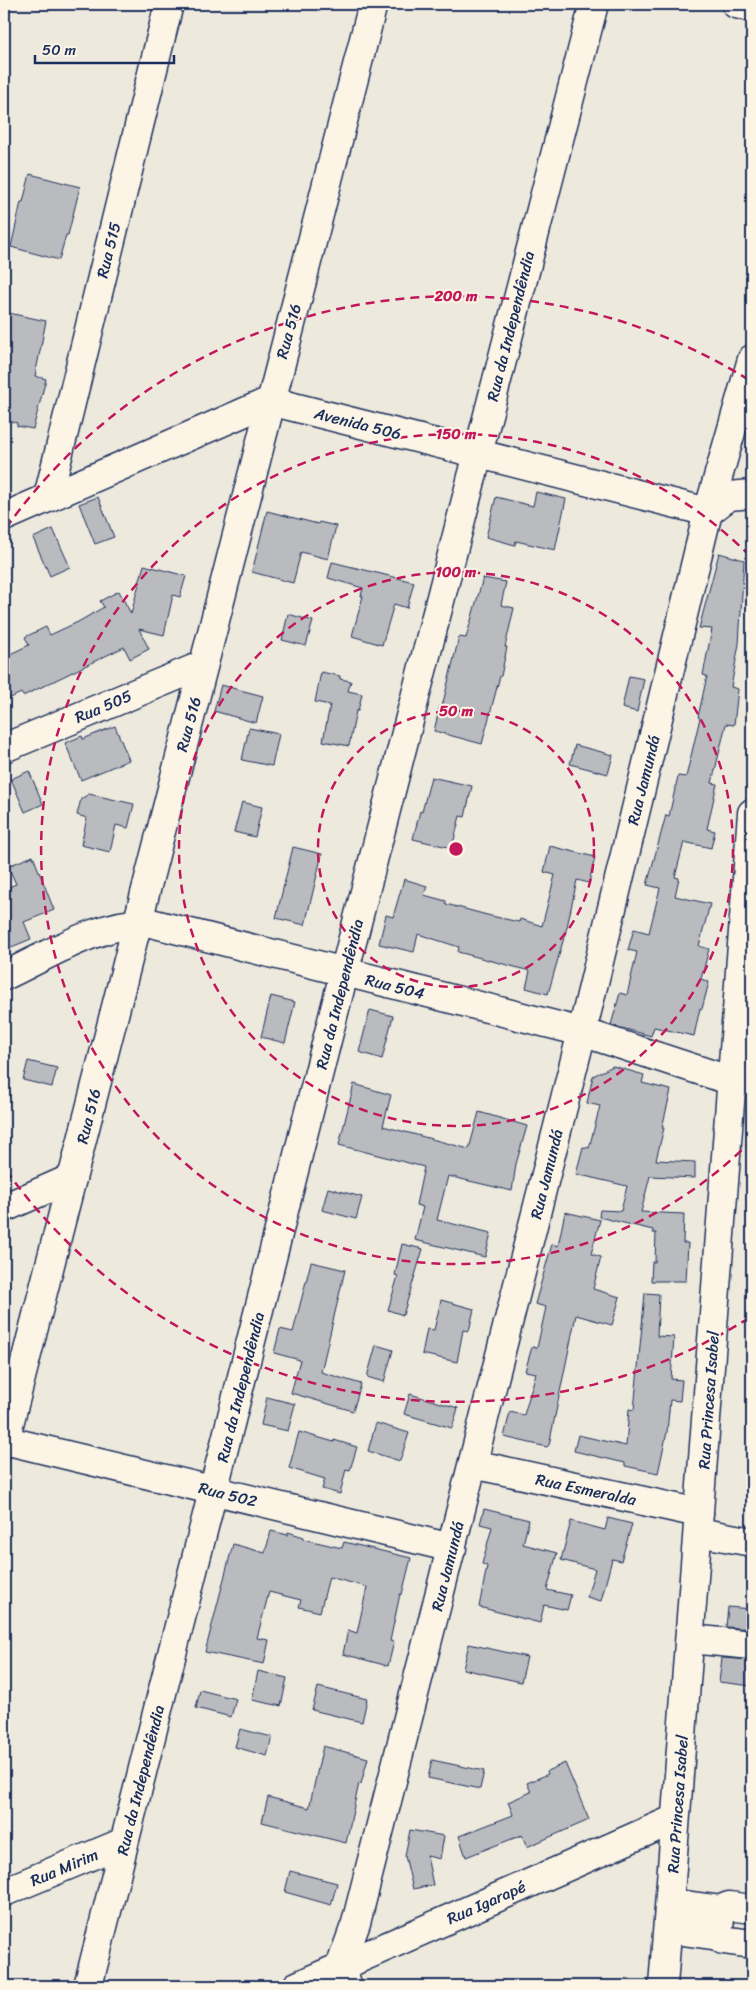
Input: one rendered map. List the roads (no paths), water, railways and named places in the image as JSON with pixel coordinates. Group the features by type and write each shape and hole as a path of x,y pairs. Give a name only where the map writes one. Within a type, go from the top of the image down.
{"street":[{"name":"Rua 515","path":"48,497 169,4"},
{"name":"Rua 516","path":"4,1441 373,4"},
{"name":"Rua da Independêndia","path":"88,1986 344,973 594,4"},
{"path":"736,4 752,8"},
{"name":"Rua Jamundá","path":"344,1977 356,1923 582,1032 708,512 752,359"},
{"path":"4,516 270,401"},
{"name":"Avenida 506","path":"270,401 478,452 708,512"},
{"path":"708,512 729,496 752,494"},
{"name":"Rua 505","path":"4,748 203,664"},
{"name":"Rua Princesa Isabel","path":"663,1986 698,1523 742,1081 752,813"},
{"name":"Rua 504","path":"4,976 99,931 136,922 162,925 344,973 582,1032 742,1081"},
{"path":"4,1208 72,1178"},
{"name":"Rua 502","path":"4,1441 452,1548"},
{"name":"Rua Esmeralda","path":"473,1464 698,1523 752,1542"},
{"path":"690,1639 752,1645"},
{"name":"Rua Igarapé","path":"297,1986 344,1977 675,1819"},
{"name":"Rua Mirim","path":"4,1892 124,1842"},
{"path":"752,1909 726,1906 720,1923 723,1940 752,1944"},
{"path":"669,1916 720,1923"}]}
